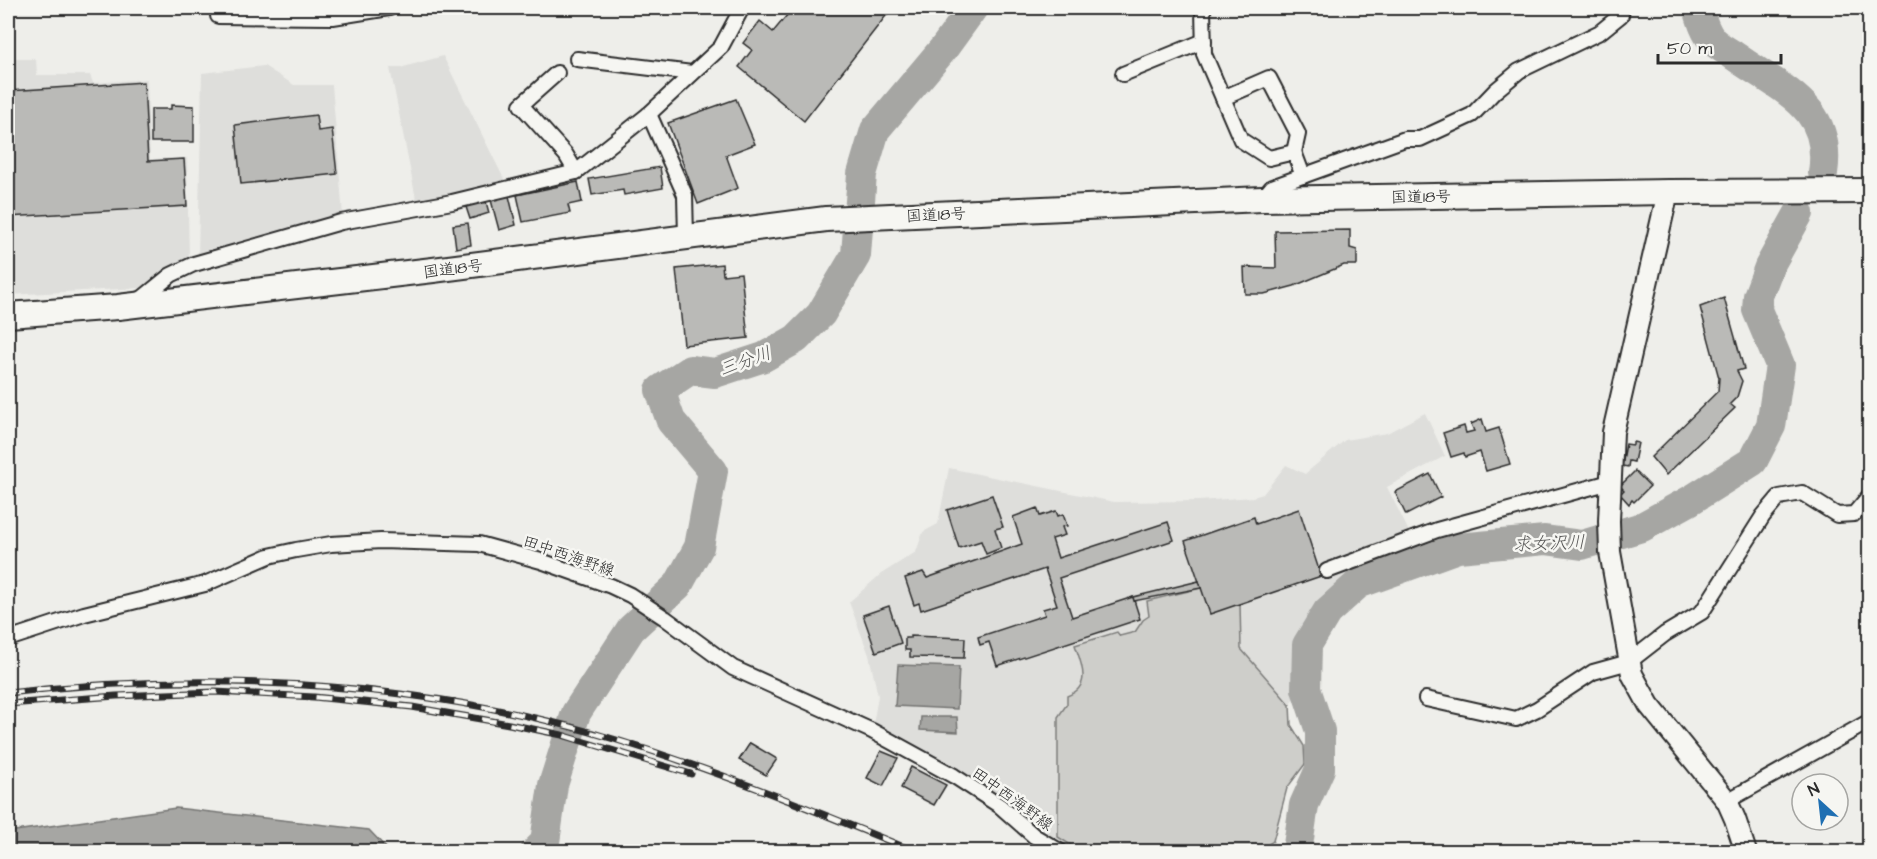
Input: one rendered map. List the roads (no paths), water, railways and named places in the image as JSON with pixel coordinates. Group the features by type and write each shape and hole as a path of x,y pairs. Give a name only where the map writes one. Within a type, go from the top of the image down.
{"highway":[{"name":"国道18号","path":"8,315 134,305 576,253 826,219 1262,199 1869,191"}],"street":[{"path":"218,16 333,17 389,8"},
{"path":"134,305 171,275 194,264 341,222 452,202 576,172 649,114 721,47 742,8"},
{"path":"1203,8 1204,54 1241,141 1269,158 1294,152"},
{"path":"1262,199 1272,187 1405,139 1420,139 1472,115 1519,71 1600,32 1621,15 1622,8"},
{"path":"1123,74 1203,41"},
{"path":"577,59 692,73"},
{"path":"557,73 521,105 566,155 576,172"},
{"path":"1223,98 1269,78 1299,134 1294,152 1303,176"},
{"path":"649,114 686,195 686,237"},
{"path":"1668,192 1612,432 1610,552 1632,674 1649,705 1727,801 1746,852"},
{"path":"1327,571 1437,531 1610,482"},
{"path":"1426,699 1516,719 1537,710 1593,672 1629,662 1665,634 1702,612 1763,516 1779,497 1802,493 1837,515 1854,514 1869,495"},
{"name":"田中西海野線","path":"8,639 84,614 205,584 269,556 296,550 331,544 381,541 479,544 550,564 630,595 734,668 872,731 954,776 1000,806 1034,836 1061,852"},
{"path":"1727,801 1869,721"}],"waterway":[{"name":"三分川","path":"535,852 545,842 553,785 576,713 631,629 678,585 699,547 713,471 671,421 660,390 690,370 715,373 764,357 796,339 821,314 856,255 862,174 875,130 944,48 973,8"},
{"name":"求女沢川","path":"1698,8 1706,30 1713,41 1786,91 1812,116 1820,131 1824,150 1823,173"},
{"name":"求女沢川","path":"1297,852 1304,805 1320,769 1320,731 1306,689 1307,645 1327,612 1358,584 1458,548 1545,540 1582,545 1642,527 1691,500 1753,461 1771,426 1780,365 1757,310 1758,296 1769,267 1799,213"}],"railway":[{"path":"8,693 152,682 226,682 375,691 448,701 520,714 590,732 673,758 836,819 916,852"},
{"path":"8,704 215,692 314,697 412,707 562,735 691,774"}]}
